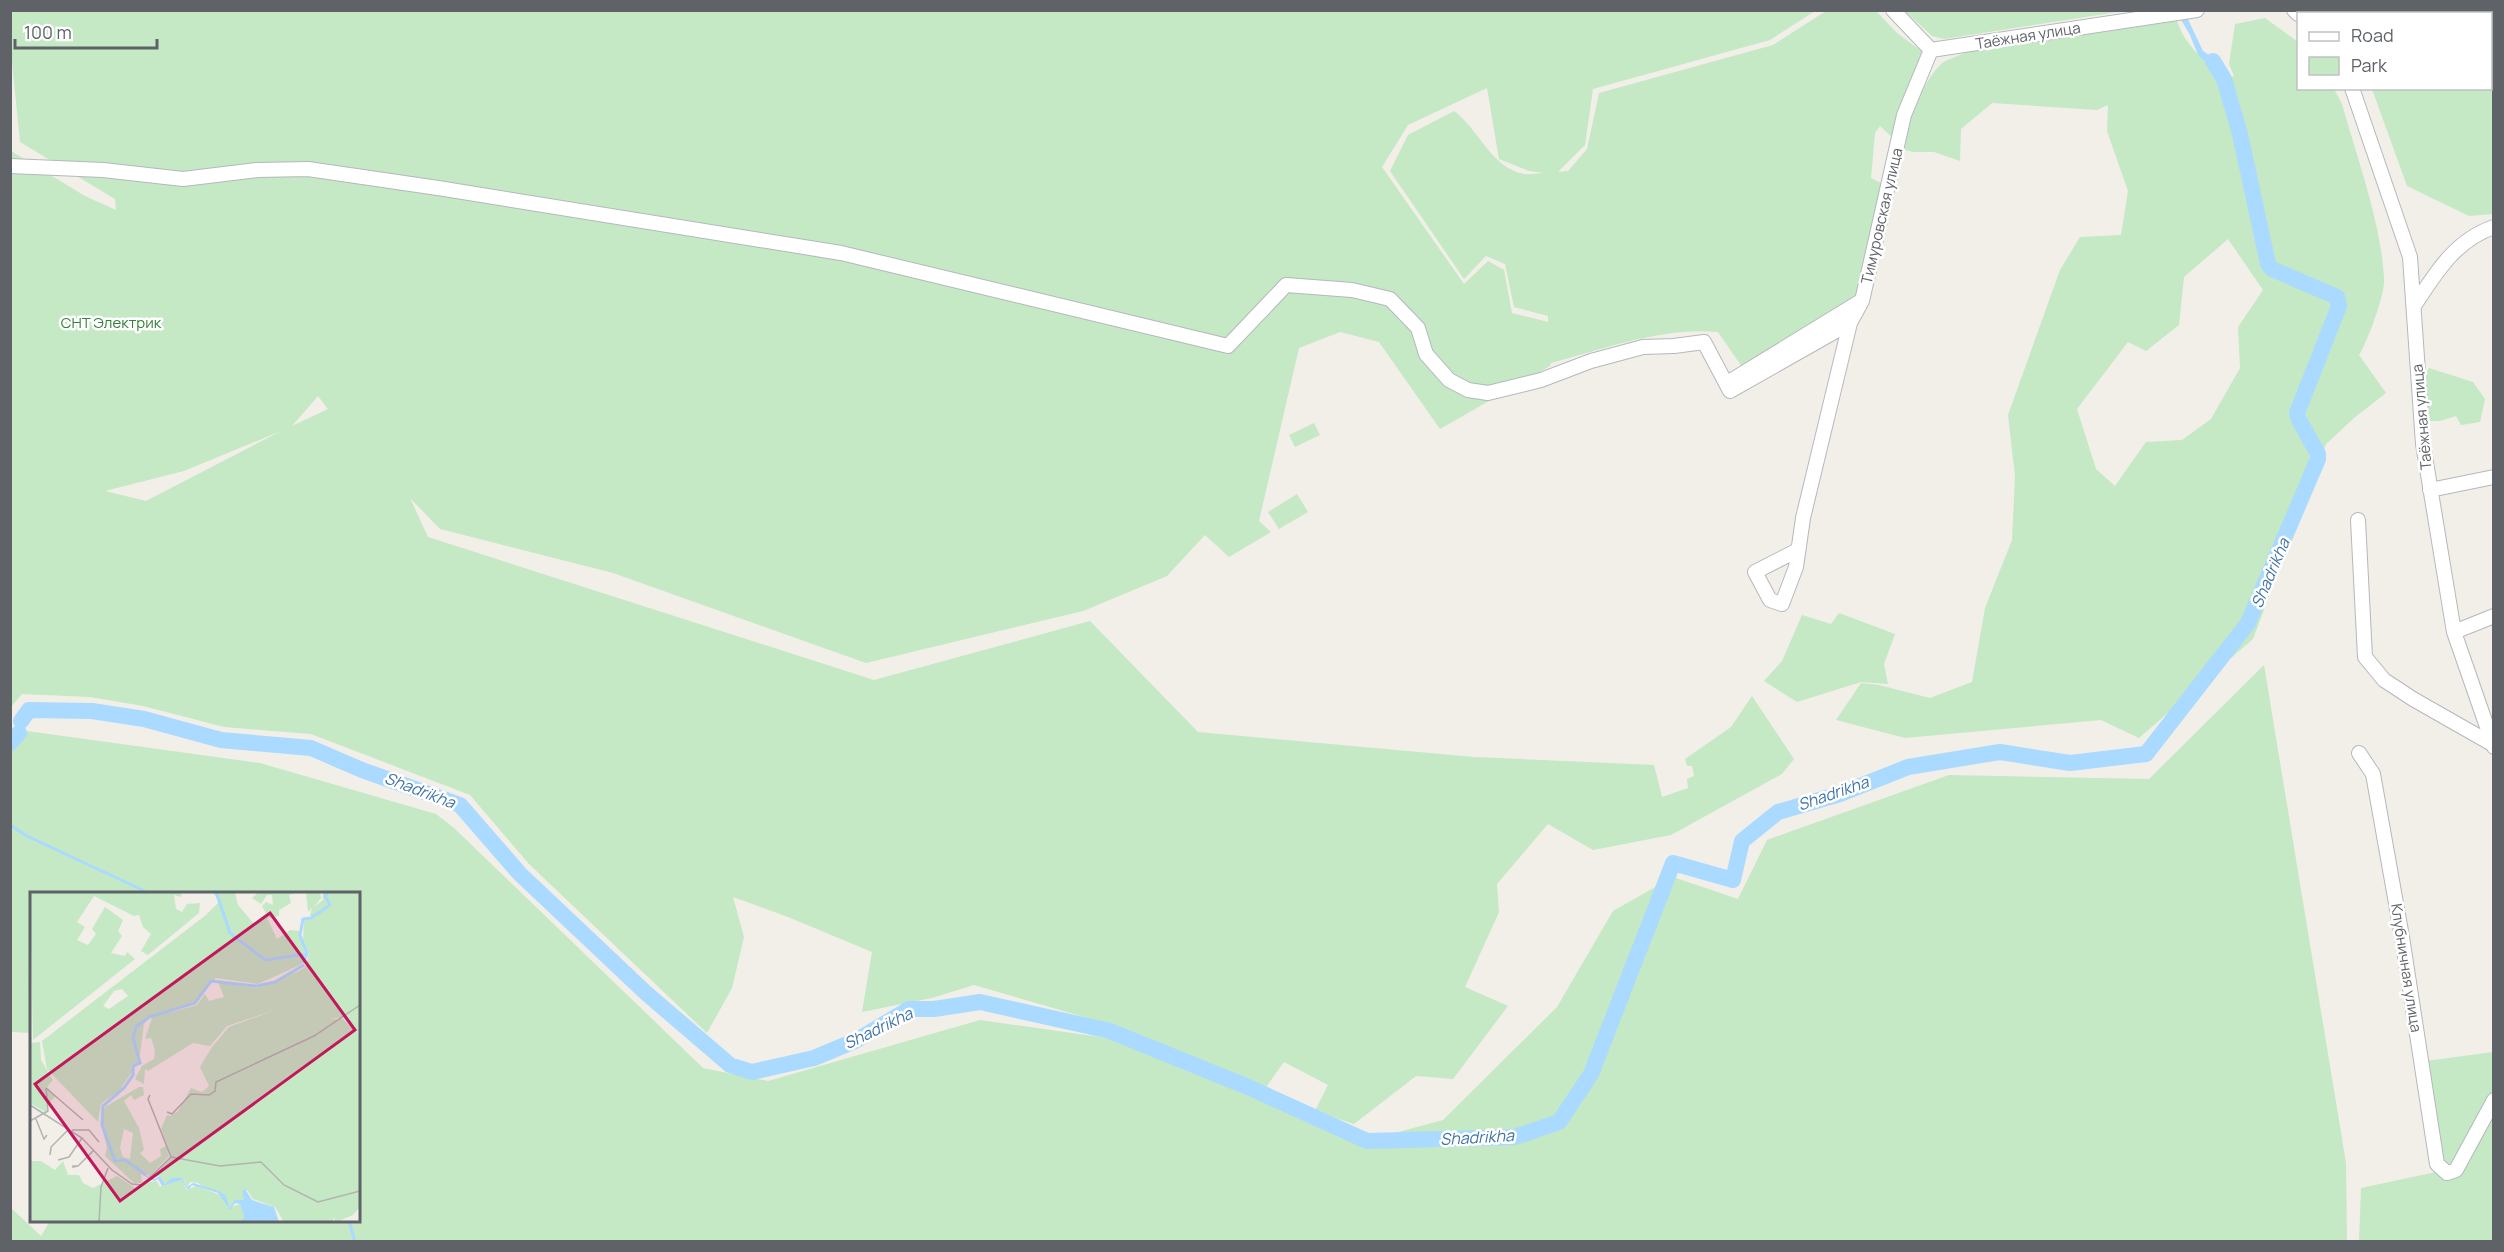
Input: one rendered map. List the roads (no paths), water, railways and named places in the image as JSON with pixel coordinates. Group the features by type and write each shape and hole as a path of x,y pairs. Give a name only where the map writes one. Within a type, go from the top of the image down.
{"street":[{"path":"1893,10 1931,50"},
{"name":"Таёжная улица","path":"1931,50 2197,10"},
{"name":"Тимуровская улица","path":"1727,383 1862,301 1904,115 1931,50"},
{"name":"Таёжная улица","path":"2353,90 2410,257 2422,444 2454,632 2493,746"},
{"path":"10,166 103,170 183,179 257,170 308,169 438,188 841,253 1228,346 1286,285 1352,290 1390,299 1418,328 1426,354 1449,380 1467,390 1488,393 1541,380 1591,361 1643,347 1704,342 1730,391 1850,323"},
{"path":"2414,306 2448,256 2481,231 2493,228"},
{"path":"1798,550 1803,518 1850,323 1862,301"},
{"path":"2430,490 2493,477"},
{"path":"2358,520 2365,657 2384,680 2493,746"},
{"path":"2454,632 2493,616"},
{"name":"Клубничная улица","path":"2359,753 2373,774 2402,937 2437,1164 2446,1173 2456,1170 2493,1100"}],"water":[{"path":"2176,11 2184,11 2203,51 2216,60 2224,79 2198,55"}],"waterway":[{"name":"Shadrikha","path":"21,721 29,710 92,711 144,719 221,740 311,748 362,770 460,805 520,874 646,993 730,1065 752,1072 814,1058 857,1040 909,1009 934,1009 980,1002 1110,1031 1248,1087 1367,1141 1515,1137 1559,1122 1591,1074 1673,863 1733,880 1742,841 1778,812 1840,794 1908,767 2000,752 2070,763 2146,754 2248,623 2318,459 2318,454 2297,413 2339,306 2337,297 2272,269 2268,264 2240,134 2224,79 2213,61"},
{"name":"Shadrikha","path":"10,743 19,733"},
{"path":"10,825 27,836 147,892"},
{"path":"350,1222 355,1242"}],"park label":[{"name":"СНТ Электрик","path":"111,323"}]}
